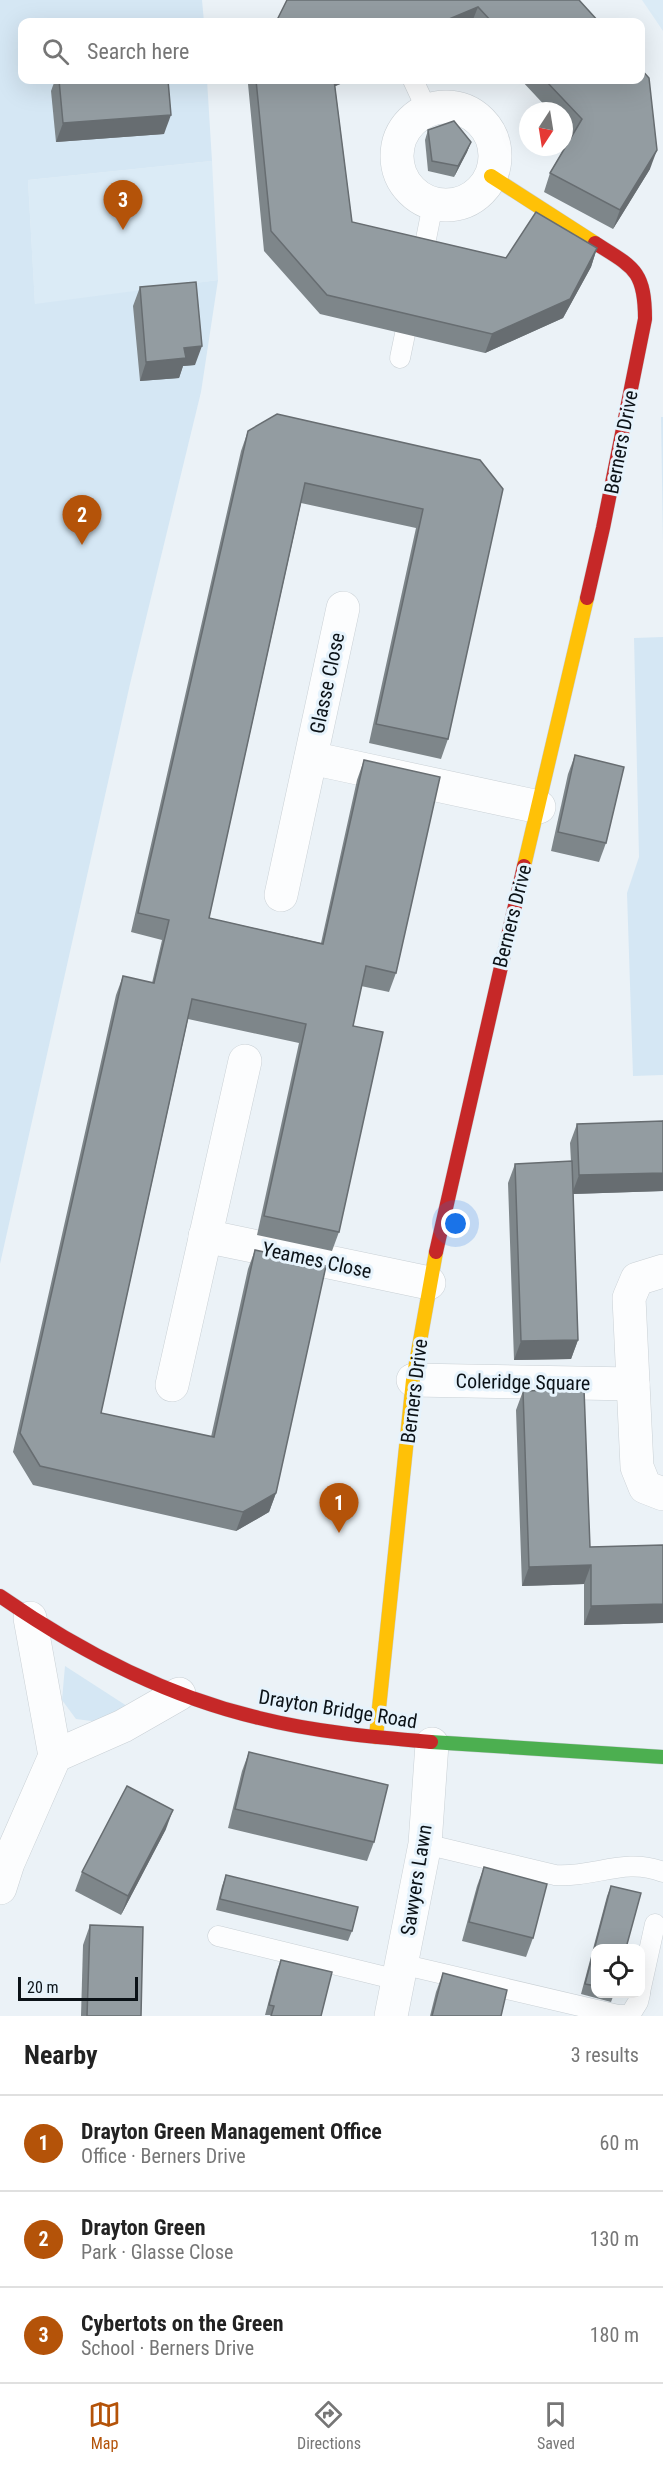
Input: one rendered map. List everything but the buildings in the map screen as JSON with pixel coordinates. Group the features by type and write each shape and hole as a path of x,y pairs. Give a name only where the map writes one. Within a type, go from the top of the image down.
{"street":[{"path":"442,107 459,108 474,116 486,128 494,144 495,160 491,176 483,188 460,203 433,204 421,198 409,188 400,175 397,160 398,145 404,130 414,118 427,110 442,107"},
{"name":"Berners Drive","path":"376,1737 413,1380 429,1283 488,1016 539,807 621,443 645,319 645,292 632,266 491,176"},
{"name":"Glasse Close","path":"281,895 343,608"},
{"name":"Glasse Close","path":"311,758 539,807"},
{"path":"172,1385 245,1061"},
{"name":"Yeames Close","path":"205,1236 429,1283"},
{"path":"663,1271 637,1279 629,1298 637,1467 645,1487 663,1494"},
{"name":"Coleridge Square","path":"413,1380 633,1384"},
{"name":"Drayton Bridge Road","path":"0,1596 30,1618 142,1678 179,1694 295,1726 432,1744 663,1757"},
{"path":"0,1888 55,1756 30,1618"},
{"path":"55,1756 123,1726 179,1694"},
{"name":"Sawyers Lawn","path":"391,2016 425,1844 432,1744"}],"lane":[{"path":"415,84 427,110"},
{"path":"422,259 433,204"},
{"path":"400,358 405,334"},
{"path":"425,1844 555,1875 576,1876 626,1865 663,1872"},
{"path":"645,1970 655,1924"},
{"path":"218,1936 618,2015 630,2014 639,1998"}],"shaded area":[{"path":"0,0 202,0 204,18 18,18 18,84 207,84 212,161 28,180 35,304 218,280 201,392 130,684 0,1264"},
{"path":"642,0 663,0 663,31"},
{"path":"212,161 218,280 35,305 28,180"},
{"path":"661,417 663,417 663,544"},
{"path":"663,637 663,1075 633,1076 627,893 639,857 634,638"},
{"path":"65,1666 130,1708 99,1722 76,1719 62,1700"}],"traffic: fast":[{"path":"431,1742 663,1757"}],"traffic: slow":[{"path":"491,176 595,243"},
{"path":"524,866 587,598"},
{"path":"376,1737 413,1380 436,1252"}],"traffic: jam":[{"path":"587,598 645,319 643,290 634,272 619,258 595,243"},
{"path":"436,1252 524,866"},
{"path":"0,1596 92,1653 157,1684 224,1709 301,1727 431,1742"}],"place":[{"name":"Cybertots on the Green","path":"123,230"},
{"name":"Drayton Green","path":"82,545"},
{"name":"Drayton Green Management Office","path":"339,1533"}]}
